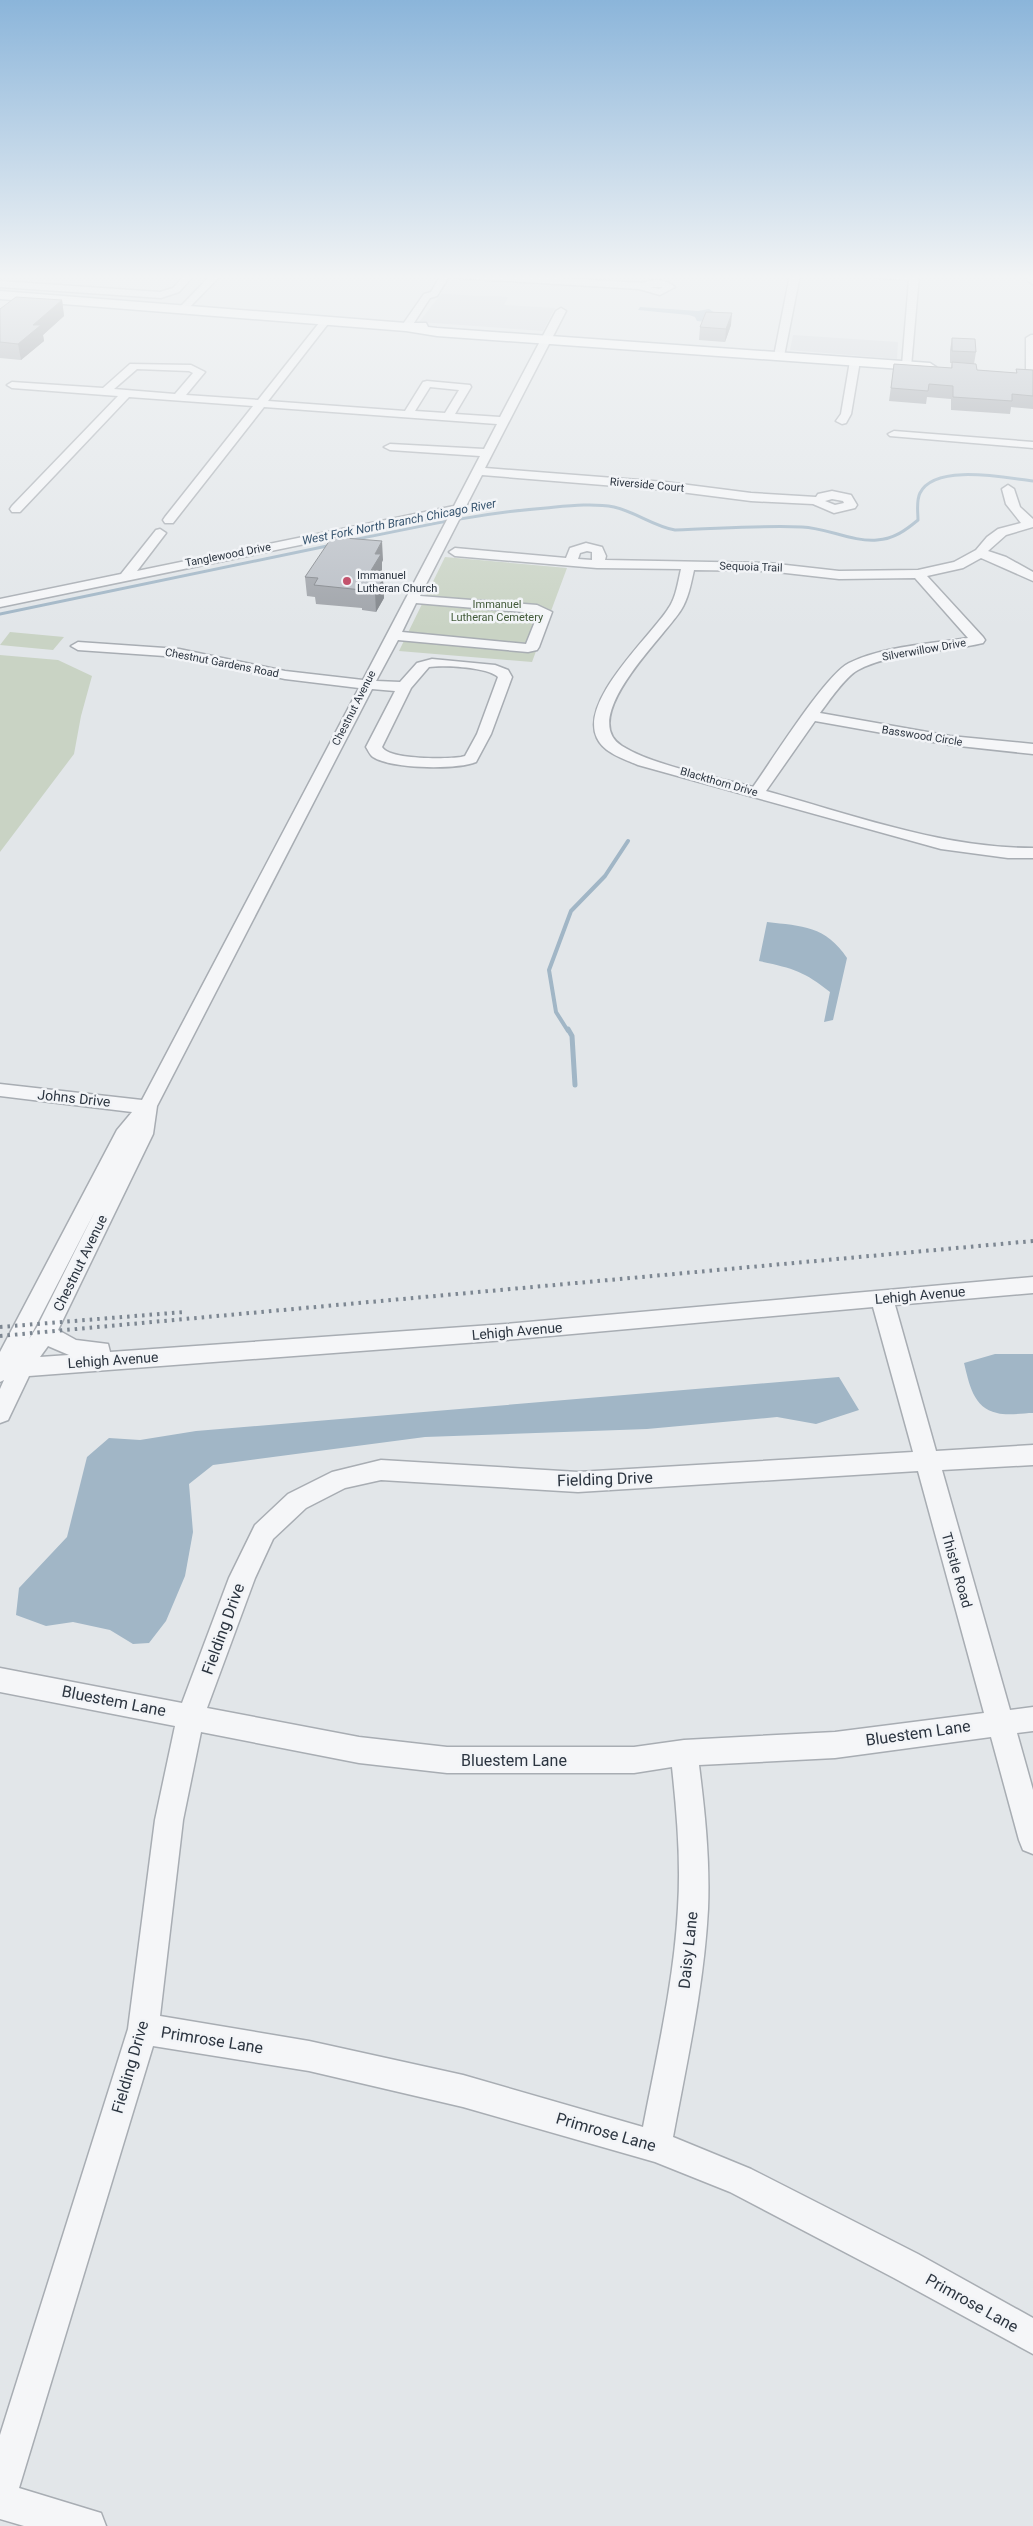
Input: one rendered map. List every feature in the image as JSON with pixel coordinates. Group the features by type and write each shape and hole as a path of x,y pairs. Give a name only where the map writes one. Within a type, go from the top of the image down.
{"street":[{"path":"115,393 503,421"},
{"path":"178,398 183,393"},
{"path":"169,520 269,393"},
{"path":"408,414 421,393"},
{"path":"448,417 462,393"},
{"name":"Chestnut Avenue","path":"6,1369 46,1332 142,1134 148,1107 518,393"},
{"path":"842,421 846,414 850,393"},
{"path":"16,508 126,394"},
{"path":"894,434 1033,445"},
{"path":"390,447 486,453"},
{"name":"Riverside Court","path":"477,471 666,486 752,497 818,501"},
{"path":"1008,489 1010,502 1017,513 1031,523"},
{"name":"Tanglewood Drive","path":"0,603 127,576 453,517"},
{"name":"Sequoia Trail","path":"455,552 597,564 768,567 868,577 918,574 958,565 980,553 991,540 1002,532 1031,523"},
{"path":"127,576 160,533"},
{"path":"980,553 1001,560 1033,577"},
{"name":"Blackthorn Drive","path":"689,565 676,607 614,687 600,722 604,738 619,751 643,762 941,844 1000,852 1033,853"},
{"name":"Silverwillow Drive","path":"757,793 827,693 852,668 881,657 978,640 918,574"},
{"path":"392,635 528,648 532,646 545,612 536,609 411,598"},
{"name":"Chestnut Gardens Road","path":"78,646 179,653 285,675 403,689"},
{"path":"435,663 495,669 503,673 505,677 484,734 469,762 455,764 383,756 374,747 403,689 419,668 425,664 435,663"},
{"name":"Basswood Circle","path":"812,716 909,735 1007,748 1033,749"},
{"name":"Johns Drive","path":"0,1090 148,1107"},
{"name":"Chestnut Avenue","path":"0,1414 6,1369 127,1130 148,1107"},
{"name":"Lehigh Avenue","path":"6,1369 415,1338 1033,1285"},
{"name":"Thistle Road","path":"882,1299 1033,1840"},
{"path":"46,1332 61,1345 83,1351 371,1330 415,1338"},
{"name":"Fielding Drive","path":"0,2492 143,2029 169,1820 191,1716 242,1578 264,1532 297,1501 340,1480 381,1470 578,1482 1033,1455"},
{"name":"Bluestem Lane","path":"0,1680 359,1750 447,1760 634,1760 684,1753 835,1745 1033,1719"},
{"name":"Daisy Lane","path":"655,2146 685,1991 693,1909 694,1835 684,1753"},
{"name":"Primrose Lane","path":"143,2029 309,2056 415,2080 463,2091 655,2146 740,2180 906,2266 1033,2337"},
{"path":"0,2501 88,2526"}],"green space":[{"name":"Immanuel Lutheran Cemetery","path":"445,557 567,568 532,662 399,651"},
{"path":"10,632 64,637 53,650 0,645"},
{"path":"0,655 58,660 92,676 81,716 74,754 0,852"}],"water":[{"path":"767,922 812,929 831,939 847,958 833,1020 824,1022 830,992 813,979 797,971 759,961"},
{"path":"995,1354 1033,1354 1033,1413 997,1413 982,1406 973,1394 964,1363"},
{"path":"839,1377 859,1410 816,1424 777,1417 647,1429 425,1437 213,1465 189,1484 193,1532 185,1576 166,1621 149,1643 133,1644 110,1630 73,1622 46,1626 16,1615 19,1588 67,1537 87,1457 109,1438 140,1440 196,1431"}],"building":[{"path":"953,393 1033,393 1033,396 1012,394 1012,401 953,397"},
{"path":"332,537 382,541 375,554 381,554 367,577 383,579 375,593 314,585 318,578 305,577"}],"waterway":[{"name":"West Fork North Branch Chicago River","path":"353,540 497,513 589,505 622,509 675,530 802,527 858,539 877,540 894,536 918,520 920,493 928,484 940,478 955,475 972,475 1033,481"},
{"name":"West Fork North Branch Chicago River","path":"0,614 332,545"},
{"path":"568,1031 556,1012 549,970 571,911 605,876 628,841"},
{"path":"568,1029 572,1036 575,1085"}],"railway":[{"path":"0,1336 1033,1241"},
{"path":"0,1327 184,1312"}],"place":[{"name":"Immanuel Lutheran Church","path":"347,581"}]}
